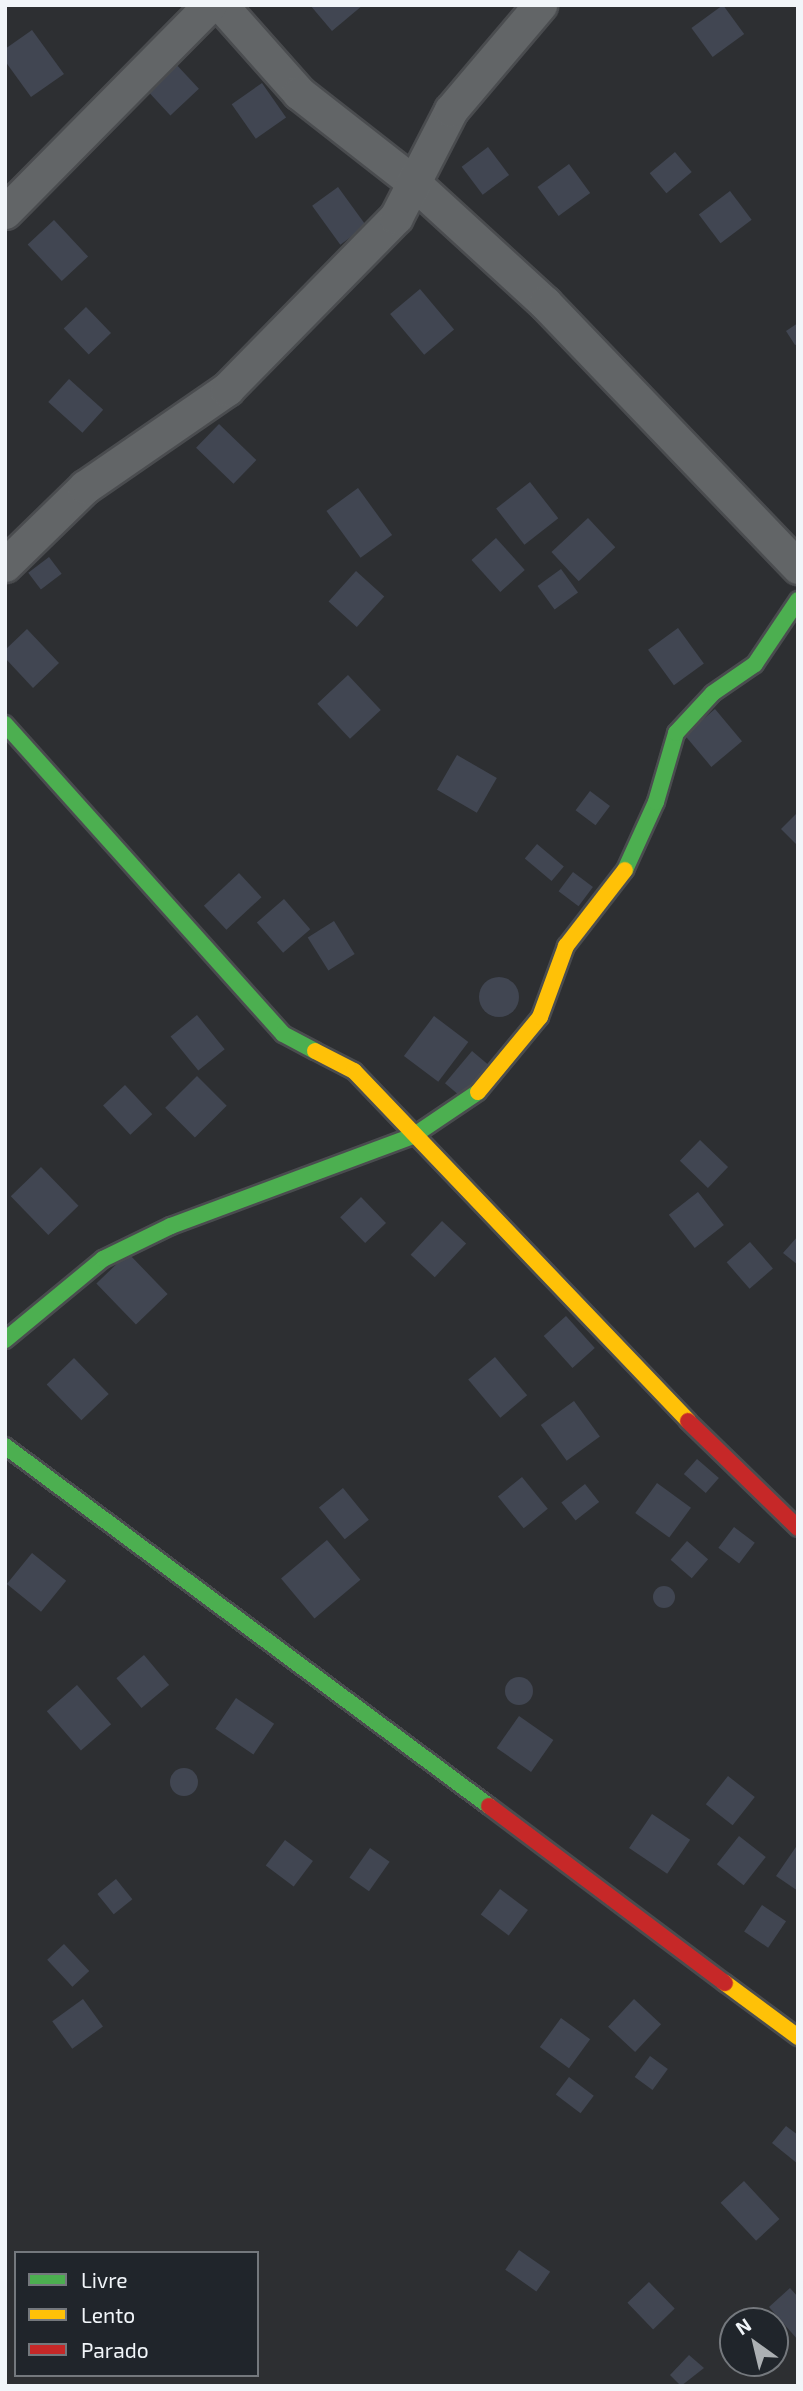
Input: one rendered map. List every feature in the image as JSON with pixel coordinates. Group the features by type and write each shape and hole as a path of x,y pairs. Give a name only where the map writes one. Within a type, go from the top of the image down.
{"street":[{"path":"5,212 210,5"},
{"path":"222,5 299,93 413,182 545,303 798,567"},
{"path":"5,565 85,487 227,388 396,217 451,110 540,5"},
{"path":"5,1340 103,1259 171,1226 413,1136 469,1104 540,1017 566,946 625,870 656,802 677,733 713,693 755,664 798,600"},
{"path":"5,724 283,1034 355,1071 413,1136 616,1339 721,1459 798,1528"},
{"path":"5,1446 798,2037"}],"building":[{"path":"310,5 363,5 332,31"},
{"path":"723,5 744,34 713,57 691,28"},
{"path":"32,30 64,74 31,97 5,61 5,49"},
{"path":"173,61 199,89 170,115 144,88"},
{"path":"262,83 286,117 256,139 232,104"},
{"path":"488,147 509,175 483,195 462,167"},
{"path":"675,152 692,172 666,193 650,173"},
{"path":"569,164 590,193 559,216 537,187"},
{"path":"338,187 366,226 340,245 312,206"},
{"path":"730,191 752,220 721,243 699,214"},
{"path":"54,220 88,257 62,281 28,245"},
{"path":"420,289 454,330 424,355 390,314"},
{"path":"86,307 111,333 89,354 64,329"},
{"path":"798,323 798,344 795,345 786,331"},
{"path":"69,379 103,410 82,433 48,402"},
{"path":"219,424 256,460 233,484 196,448"},
{"path":"530,482 558,518 524,545 496,508"},
{"path":"358,488 392,535 361,558 326,511"},
{"path":"588,518 615,547 579,581 551,552"},
{"path":"496,538 525,570 500,592 471,560"},
{"path":"49,557 62,574 41,589 28,573"},
{"path":"561,569 578,592 555,610 538,586"},
{"path":"356,571 384,596 357,627 329,601"},
{"path":"678,628 704,664 674,685 648,650"},
{"path":"27,629 59,663 33,688 5,658 5,650"},
{"path":"348,675 381,710 350,739 317,704"},
{"path":"715,709 742,741 711,767 684,735"},
{"path":"457,755 497,778 477,813 437,790"},
{"path":"590,791 610,806 596,825 576,810"},
{"path":"798,812 798,846 781,829"},
{"path":"537,844 564,866 552,881 525,859"},
{"path":"573,872 593,887 579,906 559,891"},
{"path":"239,873 262,897 226,930 204,906"},
{"path":"284,899 310,929 283,953 257,923"},
{"path":"334,921 355,954 328,971 308,937"},
{"path":"499,977 507,978 513,983 518,989 518,1005 513,1011 507,1016 499,1017 491,1016 485,1011 480,1005 479,997 480,989 485,983 491,978"},
{"path":"197,1015 225,1049 198,1071 171,1036"},
{"path":"434,1016 468,1042 438,1082 404,1056"},
{"path":"472,1051 492,1068 465,1100 445,1083"},
{"path":"197,1076 227,1106 195,1138 165,1108"},
{"path":"125,1085 152,1114 130,1135 103,1105"},
{"path":"700,1140 728,1167 708,1188 680,1161"},
{"path":"41,1167 79,1206 48,1235 11,1196"},
{"path":"698,1192 724,1225 695,1248 669,1215"},
{"path":"361,1197 386,1223 365,1243 340,1217"},
{"path":"442,1221 466,1244 435,1277 411,1255"},
{"path":"798,1236 798,1265 783,1253"},
{"path":"750,1242 773,1268 750,1289 727,1262"},
{"path":"128,1253 168,1294 136,1325 96,1284"},
{"path":"566,1316 595,1348 572,1368 544,1336"},
{"path":"495,1357 527,1395 500,1418 468,1379"},
{"path":"74,1358 109,1394 81,1420 47,1384"},
{"path":"574,1401 600,1437 567,1461 541,1425"},
{"path":"697,1459 719,1478 706,1493 684,1474"},
{"path":"522,1477 548,1509 524,1528 498,1497"},
{"path":"657,1483 691,1508 669,1538 635,1513"},
{"path":"585,1484 599,1502 576,1521 561,1502"},
{"path":"343,1488 369,1520 345,1539 319,1508"},
{"path":"734,1527 755,1543 739,1563 718,1548"},
{"path":"327,1540 360,1580 314,1618 281,1579"},
{"path":"687,1541 708,1559 692,1578 671,1560"},
{"path":"32,1553 66,1581 41,1612 7,1584"},
{"path":"664,1586 672,1589 675,1597 672,1605 664,1608 656,1605 653,1597 656,1589"},
{"path":"144,1655 169,1685 141,1708 116,1678"},
{"path":"519,1677 529,1681 533,1691 529,1701 519,1705 509,1701 505,1691 509,1681"},
{"path":"77,1685 111,1724 81,1750 47,1711"},
{"path":"236,1698 274,1724 253,1754 215,1729"},
{"path":"519,1716 553,1740 531,1772 497,1748"},
{"path":"184,1768 194,1772 198,1782 194,1792 184,1796 174,1792 170,1782 174,1772"},
{"path":"728,1776 755,1797 733,1825 706,1804"},
{"path":"652,1814 690,1840 667,1874 629,1848"},
{"path":"739,1836 766,1857 744,1885 717,1864"},
{"path":"285,1840 313,1861 294,1887 266,1866"},
{"path":"798,1844 798,1891 776,1876"},
{"path":"370,1848 390,1862 369,1891 349,1877"},
{"path":"116,1879 132,1899 114,1914 97,1894"},
{"path":"500,1889 528,1910 509,1936 481,1915"},
{"path":"762,1905 786,1921 768,1948 744,1932"},
{"path":"64,1944 89,1971 72,1987 47,1960"},
{"path":"83,1999 103,2027 72,2049 52,2021"},
{"path":"634,1999 661,2024 635,2052 608,2027"},
{"path":"561,2018 590,2039 569,2068 540,2047"},
{"path":"650,2056 668,2069 653,2090 635,2077"},
{"path":"569,2077 594,2096 581,2113 556,2095"},
{"path":"786,2126 798,2135 798,2164 772,2143"},
{"path":"744,2181 779,2219 756,2241 721,2203"},
{"path":"519,2250 550,2272 536,2291 505,2270"},
{"path":"649,2282 675,2309 653,2329 627,2303"},
{"path":"790,2288 798,2297 798,2340 789,2330 789,2307 769,2307"},
{"path":"689,2355 704,2368 681,2386 670,2375"}],"traffic: fast":[{"path":"625,870 656,802 676,733 713,693 755,664 798,600"},
{"path":"5,724 283,1034 315,1051"},
{"path":"5,1340 103,1259 171,1226 413,1136 478,1092"},
{"path":"5,1446 489,1806"}],"traffic: slow":[{"path":"478,1092 540,1017 566,946 625,870"},
{"path":"315,1051 354,1071 688,1421"},
{"path":"725,1983 798,2037"}],"traffic: jam":[{"path":"688,1421 798,1528"},
{"path":"489,1806 725,1983"}]}
